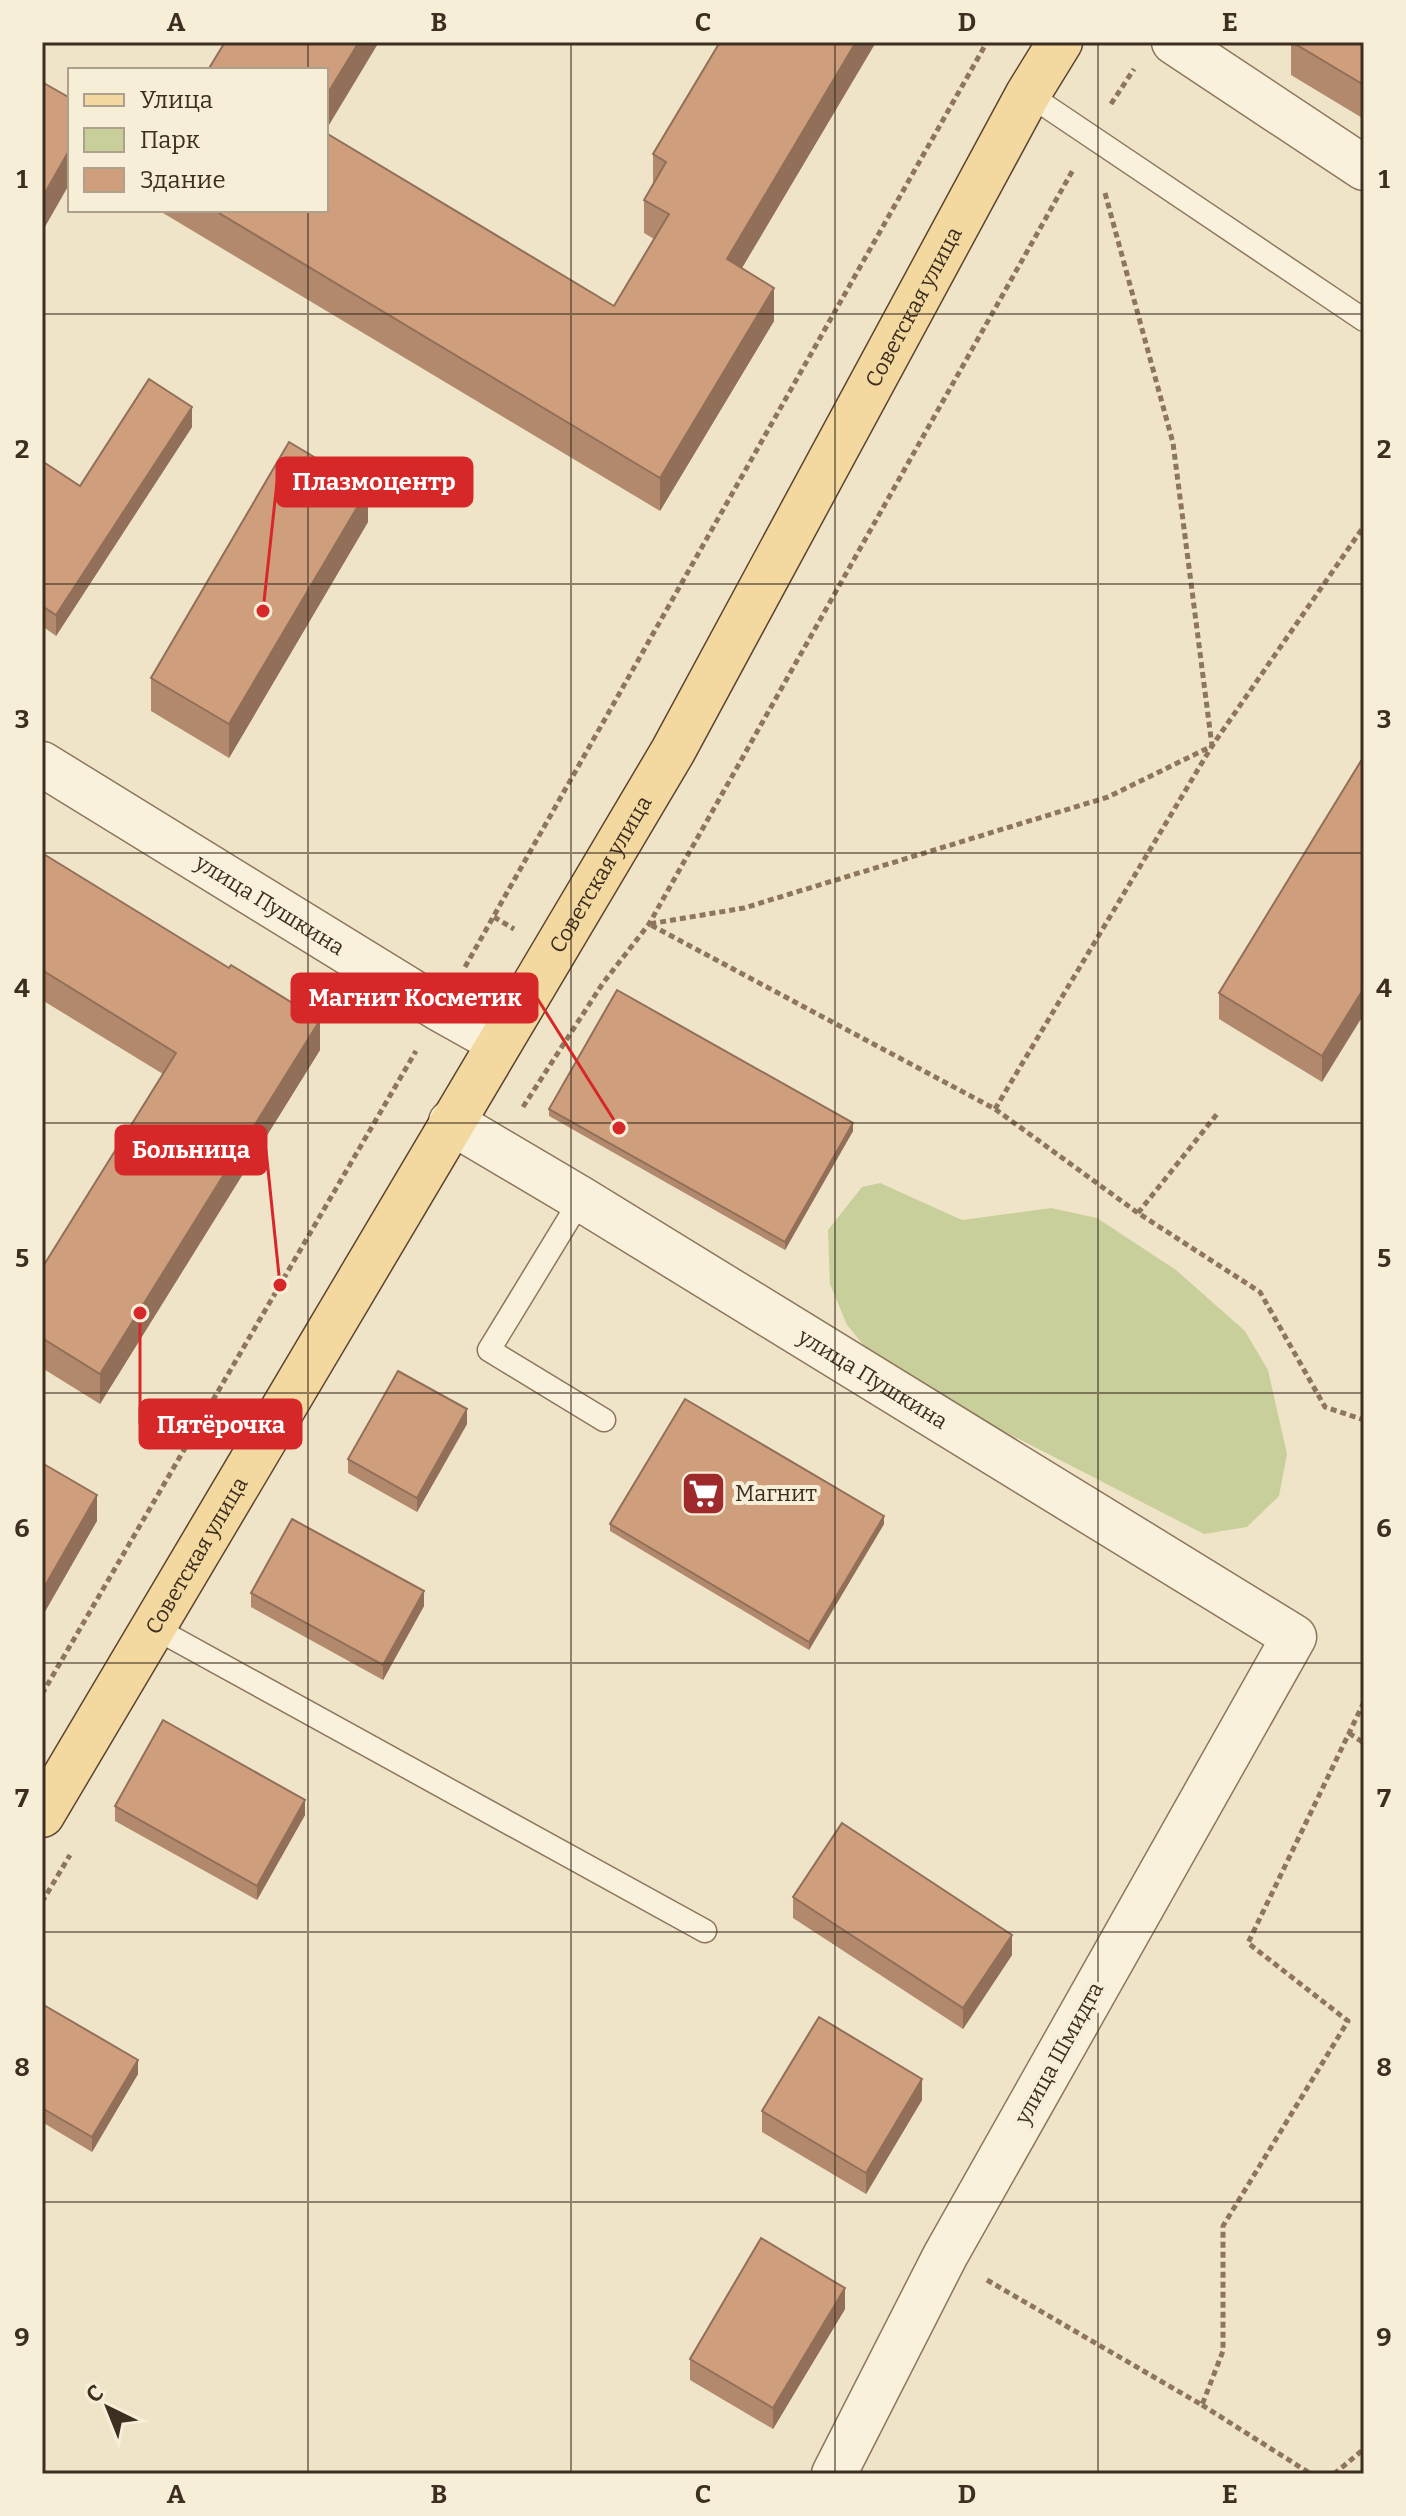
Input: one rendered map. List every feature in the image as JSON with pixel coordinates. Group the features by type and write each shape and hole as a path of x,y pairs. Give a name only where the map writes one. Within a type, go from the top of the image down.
{"main road":[{"name":"Советская улица","path":"42,1815 673,751 1028,94 1060,42"}],"street":[{"path":"1174,42 1364,168"},
{"name":"улица Пушкина","path":"42,764 440,1009 499,1042"},
{"name":"улица Пушкина","path":"451,1122 1294,1637"},
{"name":"улица Шмидта","path":"834,2474 945,2256 1294,1637"}],"lane":[{"path":"1028,94 1364,320"},
{"path":"581,1199 489,1350 604,1420"},
{"path":"153,1627 705,1931"}],"path":[{"path":"42,1694 440,1009 987,42"},
{"path":"496,1149 603,983 649,924 1091,138 1135,66"},
{"path":"1091,138 1173,443 1212,746"},
{"path":"995,1109 1212,746 1364,526"},
{"path":"649,924 744,908 1108,797 1212,746"},
{"path":"649,924 995,1109 1138,1213 1260,1292 1325,1407 1364,1420"},
{"path":"1138,1213 1217,1114"},
{"path":"1202,2405 1223,2351 1223,2226 1348,2021 1248,1943 1364,1702"},
{"path":"1349,1733 1364,1743"},
{"path":"42,1902 74,1849"},
{"path":"945,2256 1202,2405 1311,2474"},
{"path":"1334,2474 1364,2449"}],"green space":[{"path":"880,1183 962,1220 1051,1208 1097,1218 1176,1270 1245,1331 1268,1370 1287,1454 1279,1496 1247,1527 1204,1534 912,1384 875,1359 847,1325 830,1284 828,1230 862,1187"}],"building":[{"path":"225,42 359,42 328,93 328,68 209,68"},
{"path":"720,42 856,42 727,259 774,288 660,478 217,212 328,212 328,134 614,306 669,214 644,200 666,162 653,154"},
{"path":"1292,42 1364,42 1364,85"},
{"path":"42,82 68,97 68,152 42,198"},
{"path":"149,379 192,407 56,615 42,606 42,461 80,486"},
{"path":"289,442 368,489 229,724 151,678"},
{"path":"1364,756 1364,988 1322,1056 1219,993"},
{"path":"42,853 320,1020 100,1374 42,1338 42,1268 176,1053 42,970"},
{"path":"617,990 853,1123 785,1242 549,1109"},
{"path":"398,1371 467,1409 417,1498 348,1459"},
{"path":"685,1399 884,1516 809,1642 610,1524"},
{"path":"42,1463 97,1495 42,1591"},
{"path":"292,1519 424,1591 383,1665 251,1593"},
{"path":"163,1720 305,1800 257,1886 115,1806"},
{"path":"842,1823 1012,1935 963,2008 793,1897"},
{"path":"42,2004 138,2060 92,2137 42,2108"},
{"path":"819,2017 922,2079 866,2173 762,2111"},
{"path":"761,2238 845,2288 773,2408 690,2359"}],"place":[{"name":"Плазмоцентр","path":"263,611"},
{"name":"Магнит Косметик","path":"619,1128"},
{"name":"Больница","path":"280,1285"},
{"name":"Пятёрочка","path":"140,1313"},
{"name":"Магнит","path":"704,1493"}]}
